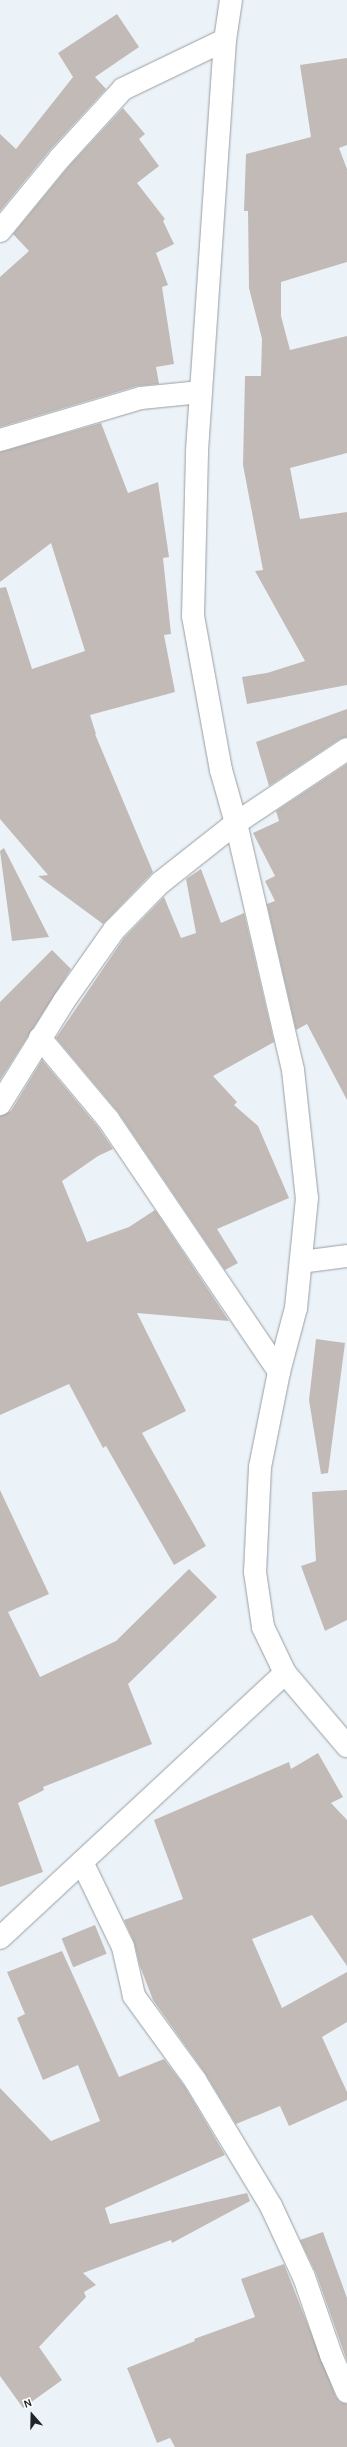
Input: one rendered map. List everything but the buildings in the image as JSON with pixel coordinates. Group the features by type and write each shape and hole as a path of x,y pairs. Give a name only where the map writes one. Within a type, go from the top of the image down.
{"street":[{"path":"231,0 225,40 197,453 193,616 221,770 236,823 293,1070 307,1198 296,1308 279,1372 260,1467 255,1572 263,1627 285,1673 347,1746"},
{"path":"0,231 60,158 123,89 225,40"},
{"path":"0,440 141,398 201,392"},
{"path":"0,1104 64,1001 114,930 160,882 236,823 347,749"},
{"path":"40,1038 108,1119 279,1372"},
{"path":"301,1262 347,1256"},
{"path":"0,1938 285,1673"},
{"path":"82,1862 123,1947 134,1996 195,2080 271,2206 304,2277 330,2355 347,2392"}]}
